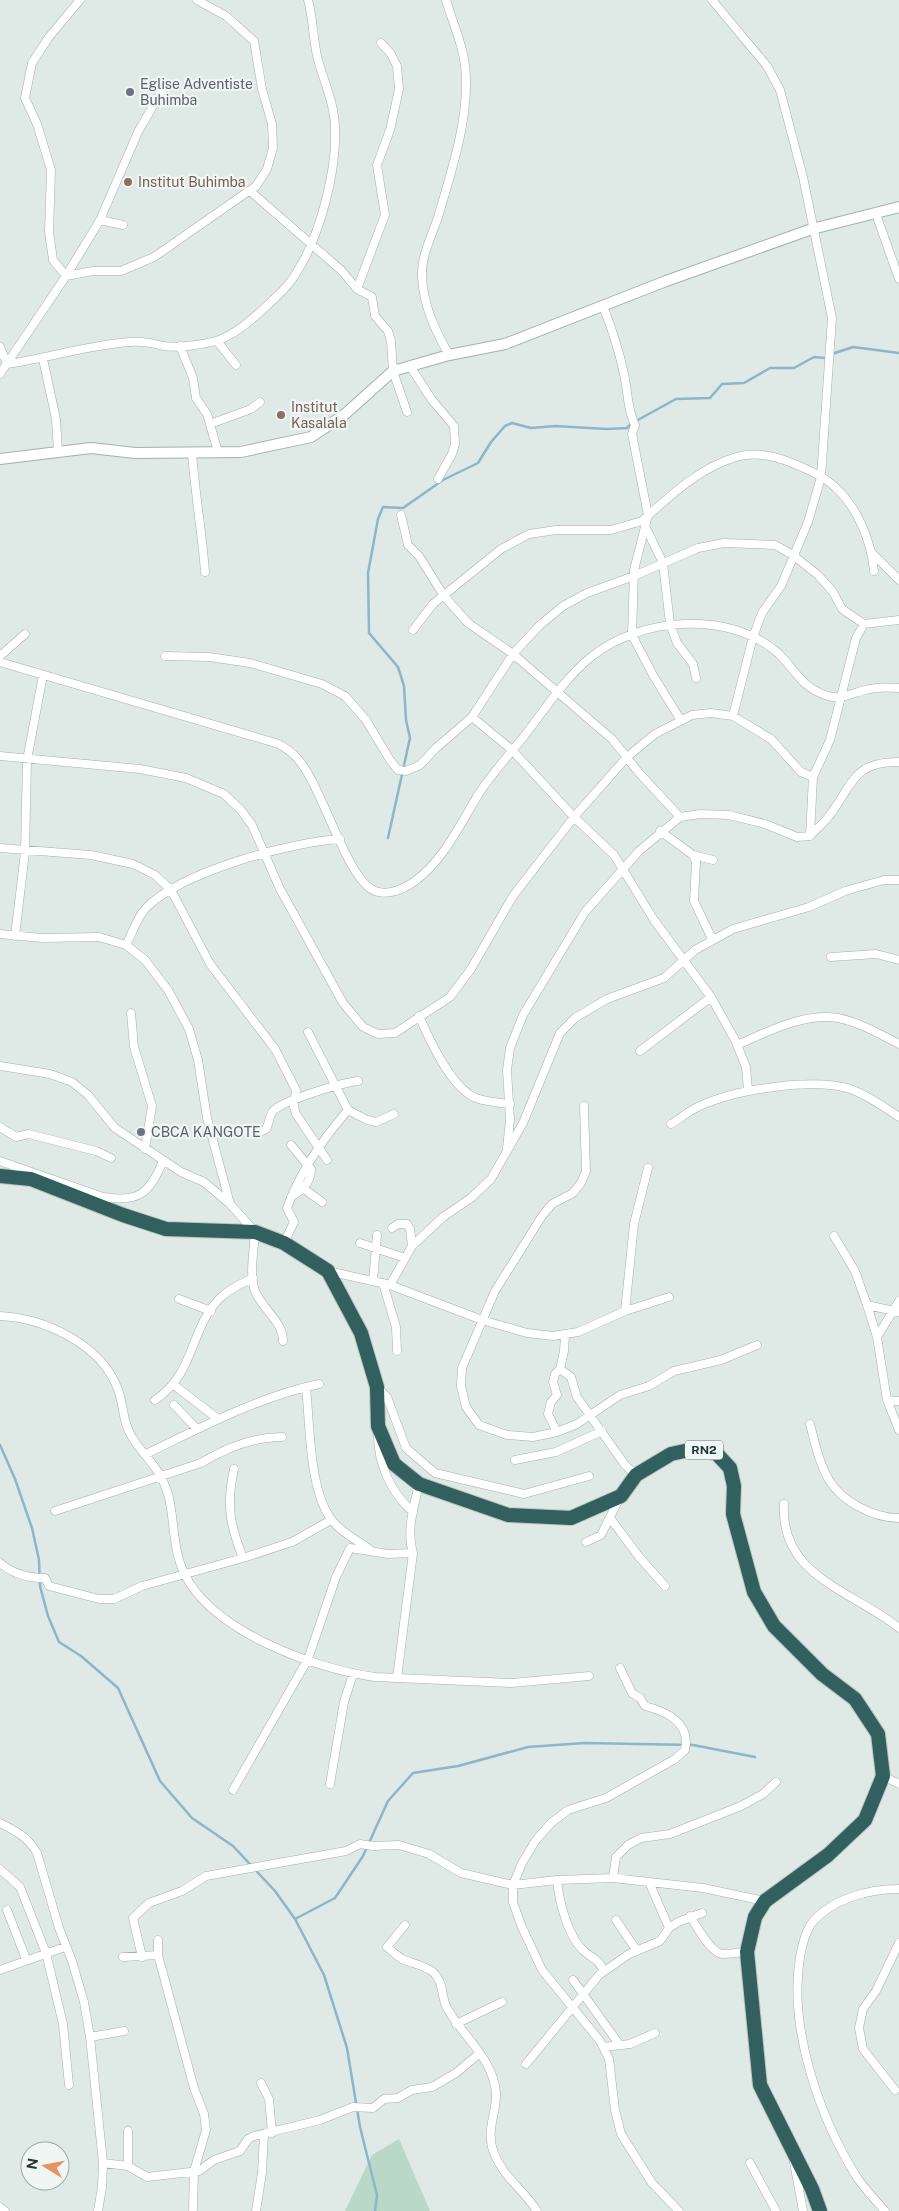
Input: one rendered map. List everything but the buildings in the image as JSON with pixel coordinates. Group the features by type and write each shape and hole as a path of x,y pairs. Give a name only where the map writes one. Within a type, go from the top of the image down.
{"highway":[{"path":"0,1176 32,1179 123,1215 166,1229 254,1232 284,1243 328,1271 361,1333 377,1387 378,1426 394,1464 419,1484 508,1515 571,1518 621,1496"},
{"name":"RN2","path":"621,1496 636,1475 671,1454 698,1448 717,1454 730,1468 734,1486 733,1514 754,1592 774,1626 822,1674 855,1698 878,1734 883,1776 865,1820 828,1855 764,1901 755,1916 747,1952 760,2085 812,2189 820,2211"}],"street":[{"path":"66,276 53,260 49,232 51,170 37,124 25,98 32,63 49,37 80,0"},
{"path":"66,276 93,271 122,271 154,257 250,191 256,186 267,169 273,148 272,124 262,89 254,41 226,16 197,0"},
{"path":"7,364 43,359 94,346 148,341 165,346 180,346 217,340 248,323 280,294 299,270 310,244 326,200 335,158 336,127 330,95 317,56 308,0"},
{"path":"446,0 464,49 466,81 462,123 421,274 424,299 433,325 449,355"},
{"path":"712,0 767,66 780,90 803,177 812,229 827,288 832,318 821,477 808,522 781,586 762,613 753,637 733,716"},
{"path":"357,289 385,215 384,202 378,183 378,165 390,130 399,89 397,66 391,54 380,42"},
{"path":"0,374 66,276 100,220 138,132 164,87"},
{"path":"250,191 340,270 357,289 372,297 375,316 388,332 391,341 393,371 407,412"},
{"path":"0,459 91,448 135,453 192,454 241,452 311,437 344,415 393,371 449,355 505,344 602,306 812,229 899,207"},
{"path":"876,214 899,279"},
{"path":"100,220 123,225"},
{"path":"602,306 615,337 631,417 635,424 632,434 648,515 634,576 632,635 654,678 680,719"},
{"path":"217,340 236,365"},
{"path":"180,346 193,378 196,398 200,401 210,424 218,452"},
{"path":"0,347 7,364"},
{"path":"43,359 56,419 58,452"},
{"path":"410,366 432,400 454,426 455,444 452,454 438,479"},
{"path":"210,424 251,409 260,402"},
{"path":"192,454 195,490 201,518 205,572"},
{"path":"413,630 433,604 502,549 529,534 556,530 611,530 631,525 648,515 700,472 736,457 753,455 779,458 821,477 835,486 850,504 859,519 872,553 874,572"},
{"path":"401,515 408,545 419,556 444,596 468,623 513,654 612,739 640,774 680,817"},
{"path":"645,526 663,563 670,624 677,643 693,664 696,678"},
{"path":"165,656 209,657 250,664 322,684 345,696 366,720 390,760 402,771 420,765 436,748 472,717 513,654 540,625 564,606 586,593 634,576 698,548 724,544 775,545 793,555 818,575 832,592 842,609 864,624 899,620"},
{"path":"872,553 899,580"},
{"path":"0,662 279,744 297,757 310,778 360,880 375,891 393,892 415,881 444,850 482,789 558,692 591,657 612,642 670,624 706,625 732,629 753,637 778,654 793,673 811,688 840,699 866,690 899,688"},
{"path":"810,836 813,777 830,740 856,638 864,624"},
{"path":"0,656 25,634"},
{"path":"15,936 25,852 27,760 42,675"},
{"path":"0,756 140,769 186,778 224,794 240,809 252,825 280,889 343,1003 363,1027 378,1034 395,1033 450,997 471,969 513,896 574,817 627,757 655,734 680,719 692,715 711,713 733,716 771,738 801,772 813,777"},
{"path":"472,717 512,750 574,817 614,855 622,871 654,920 711,997 737,1044 746,1067 748,1090"},
{"path":"506,1154 510,1104 507,1070 510,1048 523,1015 585,912 639,851 660,831 680,817 700,814 729,815 766,824 797,837 810,836 830,815 853,777 874,765 899,762"},
{"path":"660,831 694,855 713,860"},
{"path":"126,945 144,909 171,890 207,873 264,852 318,841 340,839"},
{"path":"0,848 25,852 92,855 133,864 155,875 171,890 210,964 275,1049 296,1090 296,1114 327,1160"},
{"path":"694,855 696,862 694,901 712,939"},
{"path":"397,1351 396,1327 386,1284 412,1246 443,1217 471,1198 491,1179 523,1123 560,1033 575,1018 607,999 636,990 664,978 712,939 733,929 809,907 845,891 884,880 899,880"},
{"path":"0,934 42,938 100,937 126,945 145,960 168,990 189,1029 198,1060 207,1118 230,1204"},
{"path":"830,957 876,954 899,960"},
{"path":"640,1051 711,997"},
{"path":"131,1013 137,1059 152,1106 145,1150"},
{"path":"420,1016 428,1040 465,1091 475,1098 510,1104"},
{"path":"737,1044 772,1030 823,1018 837,1018 852,1022 899,1044"},
{"path":"308,1032 348,1110 367,1120 376,1122 394,1114"},
{"path":"0,1066 50,1074 72,1082 88,1095 115,1128 145,1150 181,1172 204,1182 230,1204 254,1232 253,1278 255,1292 283,1332 284,1341"},
{"path":"256,1134 266,1129 274,1110 295,1099 315,1094 334,1085 358,1081"},
{"path":"671,1124 700,1106 748,1090 826,1084 852,1090 872,1098 899,1117"},
{"path":"584,1106 586,1171 581,1183 573,1194 552,1204 542,1216 495,1291 462,1368 460,1386 470,1413 479,1425 507,1435 533,1437 557,1432 577,1424 590,1413 620,1395 649,1386 674,1371 721,1360 757,1345"},
{"path":"284,1243 294,1222 286,1208 291,1197 319,1147 348,1110"},
{"path":"0,1127 16,1137 29,1134 96,1151 110,1158"},
{"path":"291,1146 308,1164 311,1173 304,1189 291,1197"},
{"path":"0,1161 103,1197 118,1199 134,1196 147,1190 154,1183 163,1161"},
{"path":"625,1310 634,1224 648,1168"},
{"path":"304,1189 322,1202"},
{"path":"392,1228 398,1224 407,1224 410,1229 412,1246"},
{"path":"372,1281 377,1235"},
{"path":"834,1236 855,1271 878,1337 888,1400 899,1430"},
{"path":"360,1243 405,1258"},
{"path":"328,1271 386,1284 482,1320 528,1333 565,1336 625,1310 669,1296"},
{"path":"155,1400 174,1385 188,1362 192,1348 210,1311 220,1298 253,1278"},
{"path":"179,1298 210,1311"},
{"path":"878,1337 896,1311 899,1301"},
{"path":"867,1305 896,1311"},
{"path":"0,1316 12,1317 40,1325 76,1339 97,1356 116,1385 122,1401 124,1421 132,1437 163,1476 170,1503 172,1528 178,1557 185,1575 202,1598 228,1621 252,1638 353,1674 397,1678 512,1683 589,1676"},
{"path":"557,1432 548,1414 551,1402 557,1394 553,1382 555,1374 560,1369 565,1336"},
{"path":"560,1369 571,1377 577,1397 625,1465 636,1475"},
{"path":"146,1454 218,1419 319,1384"},
{"path":"174,1385 218,1419"},
{"path":"306,1387 315,1479 320,1498 331,1520 372,1551"},
{"path":"377,1387 386,1398 406,1448 435,1473 524,1494 589,1476"},
{"path":"888,1400 899,1401"},
{"path":"174,1405 197,1429"},
{"path":"810,1424 818,1456 830,1482 865,1511 899,1518"},
{"path":"378,1426 378,1446 390,1484 400,1500 413,1512"},
{"path":"515,1460 556,1452 602,1431"},
{"path":"55,1511 201,1463 214,1455 249,1440 282,1437"},
{"path":"234,1469 228,1505 232,1528 243,1558"},
{"path":"397,1678 413,1553 409,1542 419,1484"},
{"path":"586,1542 601,1535 621,1496"},
{"path":"784,1504 784,1524 788,1540 805,1565 838,1591 899,1628"},
{"path":"610,1518 640,1558 665,1586"},
{"path":"0,1563 10,1572 34,1578 45,1578 49,1586 99,1599 114,1598 142,1586 243,1558 292,1542 331,1520"},
{"path":"234,1790 308,1659 336,1577 350,1548 388,1554 413,1553"},
{"path":"620,1668 632,1693 640,1698 645,1706 673,1717 686,1734 685,1750 675,1759 606,1798 568,1810 551,1823 536,1840 513,1885 513,1902 520,1925 542,1970 603,2047 609,2059 615,2110 622,2134 652,2183 679,2211"},
{"path":"330,1784 344,1702 353,1674"},
{"path":"883,1776 899,1784"},
{"path":"613,1878 616,1857 628,1845 641,1838 670,1834 741,1806 763,1794 776,1782"},
{"path":"0,1823 21,1834 30,1842 36,1853 84,2002 90,2037 103,2163 98,2211"},
{"path":"142,1957 133,1918 149,1904 182,1891 206,1876 346,1850 360,1844 373,1846 399,1844 429,1854 461,1873 513,1885 557,1880 613,1878 703,1888 764,1901"},
{"path":"0,1869 20,1887 46,1953 63,2024 69,2085"},
{"path":"557,1880 559,1902 564,1916 580,1946 596,1958 604,1971"},
{"path":"649,1882 669,1928"},
{"path":"885,2211 859,2180 838,2142 816,2091 806,2061 799,2026 798,1972 802,1946 810,1926 828,1907 856,1895 884,1889 899,1889"},
{"path":"7,1910 26,1959"},
{"path":"526,2064 604,1971 636,1951 660,1941 669,1928 690,1916 702,1913"},
{"path":"690,1916 716,1952 722,1954 747,1952"},
{"path":"616,1920 636,1951"},
{"path":"405,1925 387,1947 400,1958 433,1972 441,1984 445,2004 456,2024 480,2053 491,2071 496,2094 490,2126 493,2152 505,2175 528,2198 537,2211"},
{"path":"158,1940 158,1955 194,2088 204,2114 206,2130 194,2171 193,2209"},
{"path":"895,2090 863,2049 860,2028 863,2009 876,1991 899,1943"},
{"path":"0,1970 26,1959 65,1947"},
{"path":"123,1957 158,1955"},
{"path":"573,1980 619,2044"},
{"path":"456,2024 502,2002"},
{"path":"90,2037 124,2031"},
{"path":"603,2047 630,2044 655,2033"},
{"path":"103,2163 128,2166 147,2177 199,2170 214,2160 240,2151 248,2139 320,2120 353,2107 373,2108 384,2099 398,2098 412,2090 432,2087 456,2073 480,2053"},
{"path":"256,2211 268,2134 269,2099 261,2083"},
{"path":"128,2131 128,2166"},
{"path":"791,2150 802,2211"},
{"path":"750,2164 776,2211"},
{"path":"0,2206 5,2211"}],"green space":[{"path":"399,2139 430,2211 345,2211 372,2155"}],"waterway":[{"path":"832,354 853,347 899,353"},
{"path":"636,421 676,399 710,398 722,384 744,383 770,368 794,368 814,357 824,358"},
{"path":"388,838 410,738 406,720 404,686 398,667 369,633 368,573 378,519 383,507 403,508 443,480 478,463 491,442 505,426 512,423 531,428 555,426 607,429 627,428 631,424"},
{"path":"0,1445 15,1479 32,1528 39,1560 40,1586 48,1616 59,1642 81,1656 118,1688 160,1781 192,1818 233,1846 275,1891 295,1919 324,1975 347,2048 360,2127 377,2195 375,2211"},
{"path":"295,1919 335,1898 363,1856 388,1801 413,1773 458,1766 528,1747 584,1743 693,1745 755,1757"}],"place":[{"name":"Eglise Adventiste Buhimba","path":"130,92"},
{"name":"Institut Buhimba","path":"128,182"},
{"name":"Institut Kasalala","path":"281,415"},
{"name":"CBCA KANGOTE","path":"141,1132"}]}
